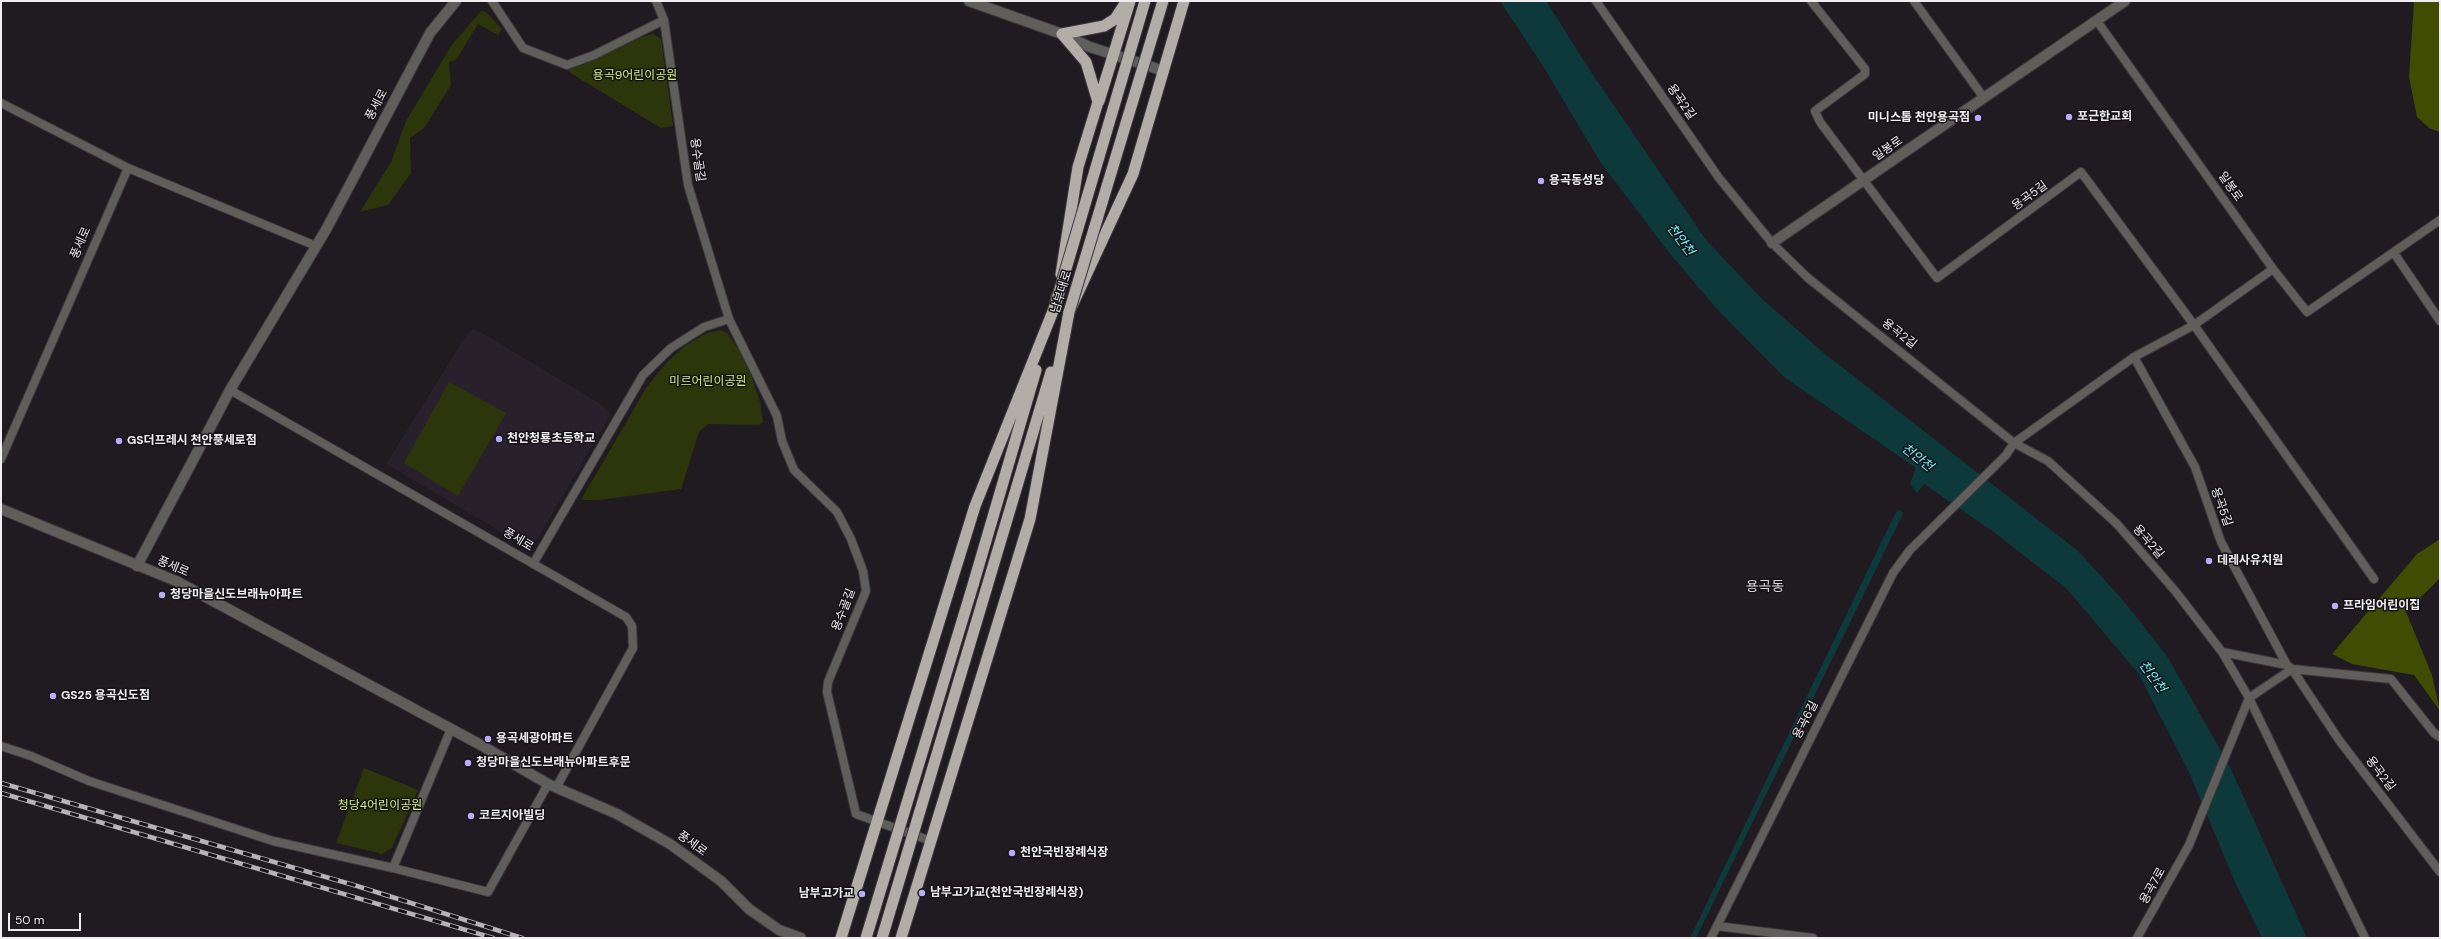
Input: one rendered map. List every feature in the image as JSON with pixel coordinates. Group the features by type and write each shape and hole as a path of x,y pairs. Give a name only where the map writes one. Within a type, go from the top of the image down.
{"highway":[{"path":"1098,102 1086,62 1062,34 1104,26 1115,19 1126,1"},
{"path":"841,938 975,506 1055,306 1078,167 1112,54 1130,1"},
{"name":"남부대로","path":"866,938 973,585 1145,1"},
{"name":"남부대로","path":"882,938 1163,1"},
{"path":"901,938 1030,519 1069,312 1133,174 1184,1"}],"street":[{"name":"풍세로","path":"137,566 230,390 316,246 430,32 456,1"},
{"path":"492,1 523,48 567,65 594,55 664,20"},
{"name":"용수골길","path":"656,1 664,20 688,185 729,319 777,416 782,441 794,470 837,512 851,539 863,571 866,591 828,682 827,692 856,814 931,841"},
{"path":"969,1 1062,34 1090,47 1164,71"},
{"path":"1811,1 1865,69 1865,74 1815,111 1820,122 1866,180"},
{"path":"1914,1 1984,98"},
{"name":"일봉로","path":"1772,243 2126,1"},
{"name":"용곡2길","path":"1600,3 1719,178 1772,243 1808,278 2014,443 2048,461 2117,524 2176,592 2222,652 2250,698 2365,938"},
{"name":"일봉로","path":"2096,21 2273,270 2307,312 2440,220"},
{"path":"1,103 128,168 316,246"},
{"name":"풍세로","path":"1,459 128,168"},
{"name":"용곡5길","path":"1866,180 1937,278 2081,172 2194,325 2374,579"},
{"path":"2394,253 2440,321"},
{"path":"2014,443 2134,357 2194,325 2273,270"},
{"path":"533,564 643,375 671,348 704,327 729,319"},
{"name":"용곡5길","path":"2134,357 2195,467 2221,542 2289,667"},
{"name":"풍세로","path":"230,390 626,617 632,626 634,636 632,648 552,786"},
{"name":"용곡6길","path":"1711,938 1893,574 1910,550 2006,455 2014,443"},
{"name":"풍세로","path":"1,509 176,581 451,729 552,786 617,814 670,844 721,881 749,909 778,930 800,938"},
{"path":"2222,652 2289,667 2391,679 2434,733 2440,737"},
{"path":"2250,698 2289,667"},
{"name":"용곡2길","path":"2289,667 2339,740 2440,872"},
{"name":"용곡7로","path":"2137,938 2189,845 2242,713 2250,698"},
{"path":"394,868 451,729"},
{"path":"1,746 31,756 89,781 273,841 394,868 488,892 552,786"},
{"path":"1717,926 1813,938"}],"shaded area":[{"name":"천안청룡초등학교","path":"472,330 477,330 602,405 611,414 535,543 531,547 527,547 386,464 467,334"}],"green space":[{"path":"2414,1 2440,1 2440,132 2429,128 2417,117 2409,77"},
{"path":"481,11 486,12 502,29 498,35 478,24 456,60 449,62 451,85 424,128 410,138 411,173 388,205 360,212 391,162 406,121 451,46"},
{"name":"용곡9어린이공원","path":"653,34 661,39 673,126 661,128 572,74 567,69 583,65 642,37"},
{"name":"미르어린이공원","path":"721,330 728,334 739,350 751,375 760,402 763,422 759,425 708,424 699,432 681,489 599,500 581,500 646,388 667,362 685,346 707,333"},
{"path":"449,382 506,413 458,496 404,463"},
{"path":"2440,539 2440,578 2406,612 2432,675 2440,711 2414,675 2352,664 2332,654 2417,554"},
{"name":"청당4어린이공원","path":"364,768 418,790 392,848 380,855 379,853 336,843"}],"water":[{"name":"천안천","path":"1500,1 1546,1 1591,72 1706,240 1762,299 1825,354 2078,551 2122,599 2167,656 2230,767 2307,938 2262,938 2235,882 2189,772 2138,673 2067,589 1995,533 1924,484 1917,493 1910,484 1916,468 1784,377 1715,307 1667,250 1601,163 1543,66"},
{"path":"1900,510 1903,512 1902,516 1696,938 1690,938 1896,512"}],"railway":[{"path":"1,783 357,886 522,938"},
{"path":"1,793 493,938"}],"place":[{"name":"포근한교회","path":"2069,117"},
{"name":"미니스톱 천안용곡점","path":"1978,118"},
{"name":"용곡동성당","path":"1541,181"},
{"name":"천안청룡초등학교","path":"499,439"},
{"name":"GS더프레시 천안풍세로점","path":"119,441"},
{"name":"데레사유치원","path":"2209,561"},
{"name":"청당마을신도브래뉴아파트","path":"162,595"},
{"name":"프라임어린이집","path":"2335,606"},
{"name":"GS25 용곡신도점","path":"53,696"},
{"name":"용곡세광아파트","path":"488,739"},
{"name":"청당마을신도브래뉴아파트후문","path":"468,763"},
{"name":"코르지아빌딩","path":"471,816"},
{"name":"천안국빈장례식장","path":"1012,853"},
{"name":"남부고가교(천안국빈장례식장)","path":"922,893"},
{"name":"남부고가교","path":"862,894"}],"district":[{"name":"용곡동","path":"1765,587"}]}
